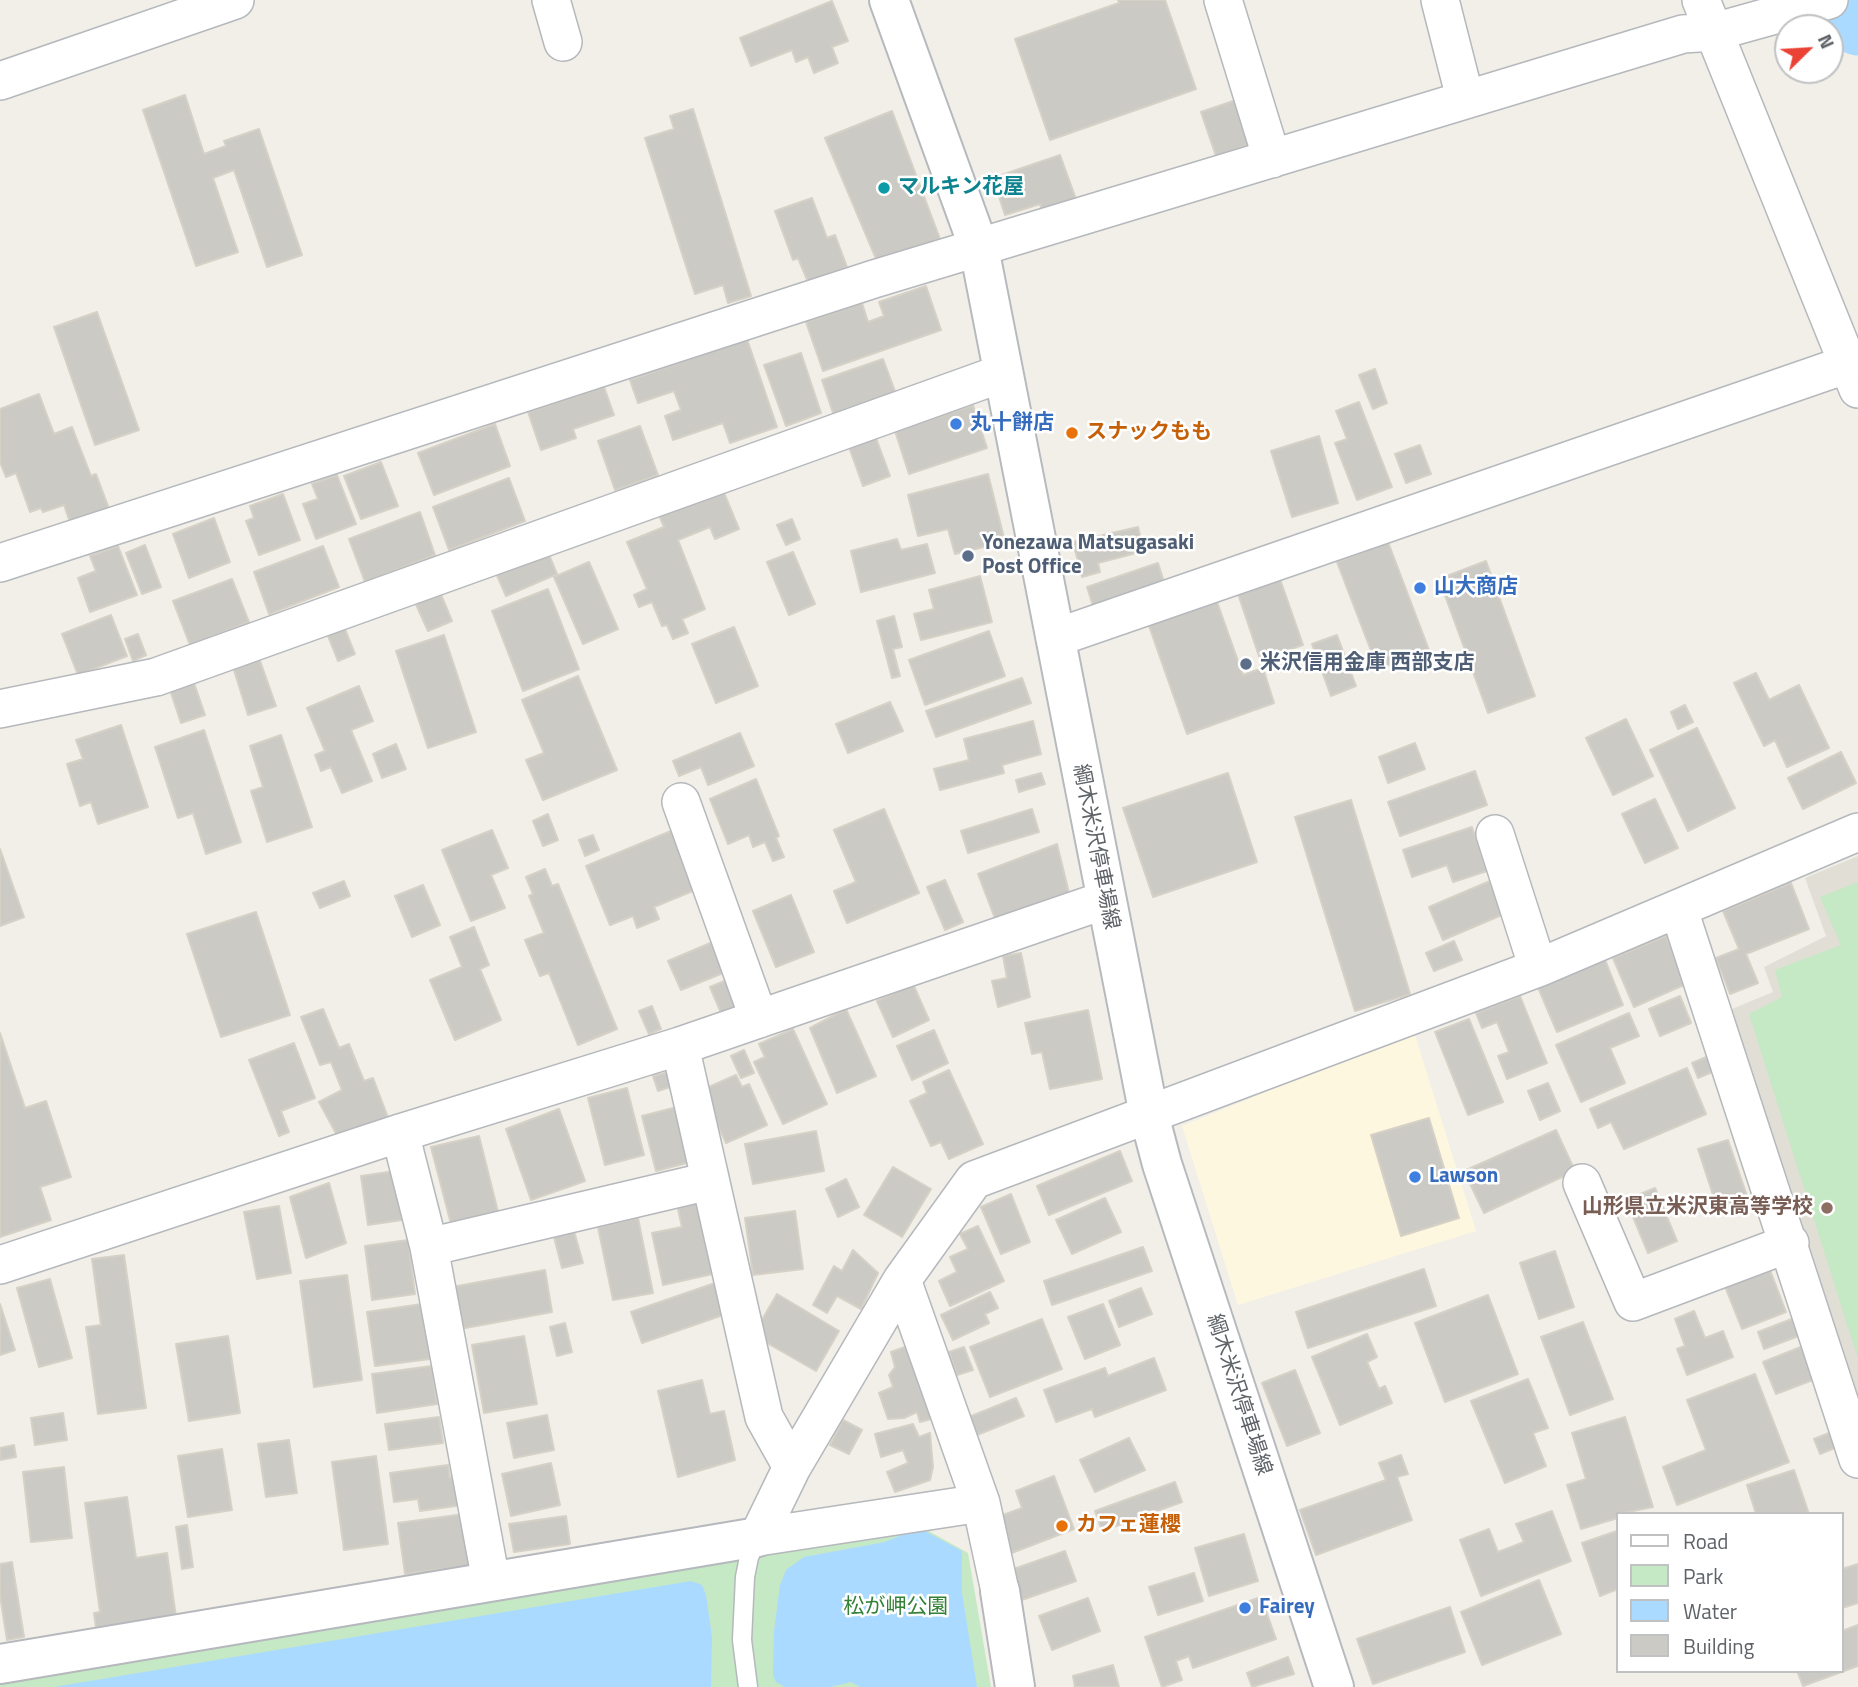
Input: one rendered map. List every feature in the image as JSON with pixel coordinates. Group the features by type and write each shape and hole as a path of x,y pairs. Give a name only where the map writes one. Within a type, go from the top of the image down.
{"main road":[{"name":"綱木米沢停車場線","path":"889,0 979,248 1149,1115 1162,1164 1334,1687"},
{"path":"0,1664 758,1536"},
{"path":"1000,1591 1015,1687"}],"street":[{"path":"0,81 234,0"},
{"path":"551,0 563,42"},
{"path":"1223,0 1272,159"},
{"path":"1440,0 1465,98"},
{"path":"0,563 494,401 979,248 1465,98 1683,34 1708,16 1817,4"},
{"path":"1055,638 1853,376 1708,16"},
{"path":"0,709 156,677 1003,373"},
{"path":"681,802 760,1019"},
{"path":"758,1536 792,1467 902,1280 974,1180 1538,968 1858,832"},
{"path":"1495,834 1538,968"},
{"path":"0,1265 400,1133 680,1046 1105,901"},
{"path":"1679,909 1790,1243 1858,1459"},
{"path":"680,1046 764,1417 792,1467"},
{"path":"400,1133 429,1247 491,1581"},
{"path":"429,1247 709,1181"},
{"path":"1582,1183 1633,1302 1790,1243"},
{"path":"902,1280 981,1503 1000,1591"},
{"path":"758,1536 981,1503"}],"lane":[{"path":"748,1687 743,1640 745,1577 749,1557 758,1536"}],"shaded area":[{"name":"山形県立米沢東高等学校","path":"1858,856 1858,1407 1732,1009 1773,992 1764,967 1826,936 1805,878"},
{"path":"1414,1032 1476,1231 1238,1305 1182,1126"}],"green space":[{"name":"山形県立米沢東高等学校","path":"1858,882 1858,1359 1749,1014 1782,997 1775,970 1841,945 1820,897"},
{"name":"松が岬公園","path":"918,1525 968,1553 991,1687 0,1687 0,1683"}],"water":[{"path":"919,1528 962,1551 962,1593 977,1687 860,1687 851,1682 830,1687 785,1687 776,1682 773,1675 774,1631 780,1585 786,1570 804,1557 885,1542"},
{"path":"691,1581 702,1585 706,1595 712,1637 711,1687 54,1687"}],"building":[{"path":"1118,0 1165,0 1196,89 1050,140 1015,39 1119,3"},
{"path":"832,1 848,41 832,47 838,63 814,73 808,57 796,62 792,50 751,66 740,38"},
{"path":"185,95 204,154 226,146 224,141 259,129 302,255 267,267 234,170 213,178 238,252 196,266 143,110"},
{"path":"1236,100 1251,144 1216,156 1201,112"},
{"path":"693,109 751,296 728,303 723,285 695,294 645,138 674,129 670,116"},
{"name":"マルキン花屋","path":"892,111 940,239 877,261 825,138"},
{"path":"1060,155 1076,199 1042,211 1040,204 1005,215 993,178"},
{"path":"812,198 827,238 835,235 847,267 808,282 798,258 793,260 775,211"},
{"path":"926,286 941,330 823,371 806,322 862,303 868,322 884,316 879,302"},
{"path":"97,312 139,430 95,445 54,327"},
{"path":"747,339 777,427 730,443 723,423 673,440 665,416 681,410 674,391 638,403 630,380"},
{"path":"801,353 821,413 786,426 764,365"},
{"path":"883,359 896,394 834,416 822,380"},
{"path":"1375,369 1387,403 1373,409 1359,375"},
{"path":"604,387 614,415 573,429 576,438 541,450 528,412"},
{"path":"39,394 54,434 72,427 91,476 96,474 111,514 72,528 64,505 43,512 41,508 30,512 16,473 6,477 0,462 0,409"},
{"path":"1359,402 1392,487 1357,500 1335,443 1347,439 1336,411"},
{"path":"973,405 987,448 909,474 895,431"},
{"path":"495,424 510,466 434,495 418,453"},
{"path":"640,426 658,475 615,490 598,441"},
{"path":"1319,436 1338,503 1292,517 1271,451"},
{"path":"876,438 890,476 863,486 849,447"},
{"path":"1420,445 1431,474 1406,483 1395,454"},
{"path":"381,462 398,506 361,519 344,476"},
{"path":"988,474 1005,542 955,554 948,529 918,536 908,495"},
{"path":"337,475 356,524 316,539 303,504 318,499 312,484"},
{"path":"509,478 525,521 449,550 433,507"},
{"path":"722,488 739,529 715,539 710,527 678,540 705,609 682,619 688,633 673,639 667,625 662,626 652,602 639,607 634,595 647,589 627,542 664,527 659,515"},
{"path":"283,494 300,540 259,555 246,521 254,518 250,506"},
{"path":"420,512 435,555 365,582 349,539"},
{"path":"214,518 230,562 189,578 173,534"},
{"path":"792,519 800,539 786,545 777,525"},
{"path":"1138,527 1144,551 1098,563 1100,572 1082,577 1073,542"},
{"path":"897,539 901,550 927,544 935,573 861,592 851,551"},
{"path":"1388,542 1429,650 1378,669 1337,562"},
{"path":"145,545 161,587 142,594 126,553"},
{"path":"118,546 137,595 90,612 78,578 96,571 90,556"},
{"path":"323,546 339,587 269,614 254,572"},
{"path":"547,550 557,574 506,596 495,571"},
{"path":"793,552 815,604 789,615 767,562"},
{"path":"1486,561 1535,696 1488,713 1439,579"},
{"path":"589,562 618,629 583,644 554,577"},
{"path":"1158,563 1164,582 1093,606 1087,587"},
{"path":"980,576 992,622 921,640 914,614 934,609 929,590"},
{"path":"232,579 249,622 190,645 173,601"},
{"path":"1280,579 1303,645 1260,659 1238,594"},
{"path":"548,589 579,669 523,691 492,611"},
{"path":"439,590 452,621 428,631 414,600"},
{"path":"1216,599 1243,675 1263,668 1274,703 1187,734 1148,623"},
{"path":"111,615 127,656 78,675 62,634"},
{"path":"894,616 902,647 893,649 900,676 892,678 877,621"},
{"path":"343,624 355,654 338,661 326,631"},
{"path":"734,627 758,686 716,703 692,644"},
{"path":"989,631 1005,676 925,705 909,660"},
{"path":"138,634 146,655 133,661 125,639"},
{"path":"444,635 476,732 428,748 396,651"},
{"path":"1337,635 1356,686 1331,696 1312,644"},
{"path":"259,658 276,706 248,715 233,667"},
{"path":"1756,673 1769,700 1799,685 1829,748 1787,767 1775,740 1764,746 1734,683"},
{"path":"578,676 617,770 543,800 526,760 544,753 522,700"},
{"path":"1022,678 1031,703 936,737 926,711"},
{"path":"193,680 205,715 181,723 169,687"},
{"path":"359,686 373,721 351,730 372,781 342,793 331,767 321,771 315,755 325,751 307,708"},
{"path":"890,702 903,731 848,753 836,724"},
{"path":"1685,705 1693,722 1678,729 1671,712"},
{"path":"1626,719 1653,776 1613,795 1586,738"},
{"path":"1033,721 1041,754 1002,765 1004,773 940,790 934,769 969,760 964,739"},
{"path":"121,725 148,807 98,824 91,802 80,806 67,764 83,759 76,740"},
{"path":"1697,728 1735,808 1688,831 1650,750"},
{"path":"204,730 241,842 206,854 193,813 178,818 155,747"},
{"path":"740,733 754,766 708,785 701,767 679,776 673,761"},
{"path":"281,735 312,827 267,842 251,791 263,787 250,746"},
{"path":"1415,743 1425,769 1388,783 1379,757"},
{"path":"396,744 406,769 382,778 373,754"},
{"path":"1841,752 1856,783 1803,809 1788,778"},
{"path":"1475,771 1487,805 1400,836 1388,802"},
{"path":"1041,773 1045,784 1019,792 1016,780"},
{"path":"1228,773 1257,862 1153,897 1123,808"},
{"path":"756,779 779,836 776,838 784,857 773,861 765,842 753,847 749,835 728,844 710,799"},
{"path":"1655,799 1678,848 1645,863 1622,814"},
{"path":"1351,800 1410,994 1355,1011 1295,817"},
{"path":"884,809 919,893 847,923 834,891 856,882 834,830"},
{"path":"1032,809 1039,832 968,853 961,831"},
{"path":"548,814 558,840 543,846 533,821"},
{"path":"1472,827 1487,871 1453,882 1447,865 1412,877 1403,850"},
{"path":"492,830 508,868 491,875 505,908 471,921 442,850"},
{"path":"671,831 695,890 654,907 659,919 637,928 633,916 610,925 586,866"},
{"path":"593,835 599,850 585,856 579,840"},
{"path":"1057,844 1069,893 996,921 978,874"},
{"path":"0,849 24,917 0,926"},
{"path":"545,869 552,886 558,884 617,1029 578,1045 549,973 540,976 525,940 544,933 529,896 533,894 526,877"},
{"path":"945,880 963,922 945,930 927,887"},
{"path":"344,881 350,896 320,908 313,893"},
{"path":"1490,881 1504,914 1443,940 1429,907"},
{"path":"1791,883 1809,929 1746,954 1758,983 1730,994 1716,958 1739,949 1723,911"},
{"path":"423,885 440,925 412,937 395,896"},
{"path":"791,895 814,952 776,967 753,911"},
{"path":"256,912 290,1015 221,1037 187,934"},
{"path":"474,927 489,965 480,969 501,1020 455,1040 430,980 462,967 450,937"},
{"path":"1666,936 1686,984 1634,1007 1613,958"},
{"path":"715,941 728,971 681,990 668,961"},
{"path":"1454,941 1462,960 1434,971 1426,953"},
{"path":"1021,953 1030,997 998,1007 992,981 1007,978 1003,956"},
{"path":"1604,957 1623,1005 1557,1032 1537,985"},
{"path":"734,977 744,1003 721,1013 710,987"},
{"path":"913,984 929,1020 893,1037 877,1001"},
{"path":"1520,996 1547,1063 1507,1079 1498,1056 1509,1052 1497,1022 1482,1028 1476,1013"},
{"path":"1680,996 1691,1023 1660,1036 1649,1009"},
{"path":"652,1006 661,1029 649,1034 639,1011"},
{"path":"323,1009 339,1048 349,1044 364,1081 373,1078 389,1120 339,1139 319,1102 342,1090 331,1062 320,1065 301,1017"},
{"path":"846,1009 876,1076 837,1093 810,1028"},
{"path":"1088,1010 1102,1079 1050,1089 1042,1052 1032,1054 1025,1023"},
{"path":"1629,1013 1639,1036 1610,1048 1625,1083 1581,1102 1556,1045"},
{"path":"1469,1019 1503,1102 1468,1115 1435,1032"},
{"path":"793,1029 827,1104 783,1124 754,1062 765,1057 759,1044"},
{"path":"934,1030 948,1063 912,1080 897,1046"},
{"path":"0,1033 25,1108 46,1101 71,1177 40,1187 51,1220 0,1237"},
{"path":"294,1043 315,1098 281,1111 289,1132 279,1136 249,1060"},
{"path":"744,1050 754,1073 741,1078 731,1056"},
{"path":"1711,1055 1717,1070 1698,1078 1692,1063"},
{"path":"1687,1068 1706,1114 1624,1149 1611,1122 1598,1128 1590,1109"},
{"path":"949,1070 983,1144 949,1159 941,1142 931,1146 910,1101 927,1093 923,1082"},
{"path":"669,1072 673,1086 658,1091 653,1076"},
{"path":"736,1075 742,1087 749,1084 767,1125 726,1143 702,1090"},
{"path":"1548,1083 1560,1111 1540,1120 1528,1091"},
{"path":"627,1088 644,1155 605,1165 588,1098"},
{"path":"677,1107 691,1162 656,1171 642,1116"},
{"path":"559,1109 585,1181 531,1200 506,1129"},
{"name":"Lawson","path":"1429,1118 1459,1218 1401,1236 1371,1135"},
{"path":"1556,1130 1575,1171 1484,1213 1464,1171"},
{"path":"816,1131 824,1171 753,1184 745,1144"},
{"path":"479,1136 498,1212 451,1224 431,1147"},
{"path":"1728,1140 1748,1199 1718,1210 1698,1149"},
{"path":"1120,1151 1132,1181 1049,1215 1037,1186"},
{"path":"893,1167 931,1189 902,1237 864,1215"},
{"path":"395,1171 402,1220 368,1225 361,1176"},
{"path":"846,1179 859,1207 838,1217 826,1189"},
{"path":"329,1183 346,1243 306,1258 290,1197"},
{"path":"1655,1188 1677,1241 1648,1253 1626,1200"},
{"path":"1011,1194 1030,1242 1001,1254 981,1207"},
{"path":"701,1195 717,1273 663,1285 652,1233 682,1227 676,1200"},
{"path":"1105,1198 1121,1232 1072,1254 1056,1220"},
{"path":"279,1206 291,1273 257,1279 244,1212"},
{"path":"795,1211 803,1269 753,1275 745,1218"},
{"path":"638,1218 653,1293 613,1300 598,1227"},
{"path":"978,1226 1004,1281 950,1306 939,1281 957,1272 950,1257 968,1249 960,1234"},
{"path":"574,1231 583,1263 562,1268 554,1237"},
{"path":"408,1240 415,1294 372,1300 365,1246"},
{"path":"1143,1247 1152,1271 1052,1305 1044,1281"},
{"path":"853,1250 878,1273 861,1309 837,1296 827,1313 813,1305 834,1266 842,1271"},
{"path":"1555,1251 1574,1307 1539,1319 1520,1263"},
{"path":"124,1255 146,1408 98,1414 86,1327 101,1325 92,1259"},
{"path":"1765,1257 1786,1312 1742,1329 1720,1274"},
{"path":"1424,1269 1436,1306 1308,1348 1296,1312"},
{"path":"545,1270 552,1312 460,1329 452,1287"},
{"path":"347,1275 362,1380 314,1387 300,1281"},
{"path":"50,1279 72,1358 39,1367 17,1288"},
{"path":"715,1283 726,1314 642,1343 631,1312"},
{"path":"1141,1288 1152,1314 1119,1327 1109,1301"},
{"path":"990,1292 998,1308 985,1314 989,1323 953,1340 941,1315"},
{"path":"777,1294 839,1331 816,1371 753,1335"},
{"path":"1488,1295 1518,1374 1445,1402 1415,1323"},
{"path":"0,1304 15,1350 0,1355"},
{"path":"422,1304 430,1359 375,1366 367,1312"},
{"path":"1103,1304 1120,1345 1085,1359 1068,1317"},
{"path":"1694,1311 1705,1338 1723,1331 1733,1357 1687,1375 1677,1349 1685,1346 1675,1319"},
{"path":"1797,1317 1804,1334 1764,1349 1758,1332"},
{"path":"1042,1319 1062,1369 990,1397 970,1347"},
{"path":"1583,1322 1613,1399 1570,1415 1541,1337"},
{"path":"565,1323 572,1352 557,1356 550,1327"},
{"path":"1367,1334 1377,1357 1367,1362 1379,1389 1385,1386 1392,1403 1340,1425 1312,1357"},
{"path":"228,1336 240,1413 189,1421 176,1344"},
{"path":"524,1336 537,1404 484,1413 472,1345"},
{"path":"916,1343 935,1418 920,1422 917,1412 904,1418 888,1419 879,1393 893,1387 889,1375 895,1367 891,1352"},
{"path":"1806,1345 1818,1378 1776,1394 1763,1362"},
{"path":"964,1347 973,1370 957,1375 949,1352"},
{"path":"1154,1358 1166,1390 1095,1417 1092,1409 1056,1422 1044,1390 1105,1368 1108,1376"},
{"path":"432,1366 437,1404 377,1413 372,1374"},
{"path":"1295,1370 1320,1433 1287,1446 1262,1383"},
{"path":"1755,1374 1789,1462 1677,1505 1663,1467 1706,1450 1687,1400"},
{"path":"1528,1379 1548,1428 1533,1433 1546,1466 1505,1483 1471,1401"},
{"path":"702,1380 710,1414 724,1411 735,1460 678,1477 658,1391"},
{"path":"1016,1398 1024,1416 977,1435 969,1417"},
{"path":"63,1413 67,1440 35,1445 31,1418"},
{"path":"547,1415 554,1450 514,1458 507,1423"},
{"path":"439,1417 443,1443 389,1450 385,1424"},
{"path":"1625,1417 1653,1507 1616,1512 1616,1519 1581,1529 1567,1485 1586,1479 1572,1433"},
{"path":"843,1420 862,1430 849,1454 830,1445"},
{"path":"913,1424 919,1437 930,1433 933,1467 930,1480 895,1492 887,1472 908,1463 903,1450 881,1457 875,1434"},
{"path":"1834,1431 1840,1446 1820,1454 1814,1439"},
{"path":"1129,1438 1145,1470 1095,1492 1080,1460"},
{"path":"289,1440 297,1493 266,1497 258,1444"},
{"path":"14,1445 16,1457 0,1460 0,1448"},
{"path":"222,1449 232,1510 188,1517 178,1456"},
{"path":"1401,1455 1408,1474 1397,1477 1412,1520 1316,1555 1300,1510 1386,1480 1379,1463"},
{"path":"376,1456 388,1544 344,1550 332,1462"},
{"path":"551,1463 560,1505 511,1516 502,1474"},
{"path":"448,1465 450,1478 458,1477 462,1505 420,1511 418,1499 394,1502 390,1473"},
{"path":"64,1467 72,1538 31,1542 23,1472"},
{"path":"1794,1470 1808,1512 1755,1512 1747,1485"},
{"path":"1054,1476 1074,1529 1009,1554 995,1518 1022,1508 1016,1491"},
{"path":"1175,1482 1182,1502 1102,1531 1095,1511"},
{"path":"127,1497 136,1558 167,1553 176,1617 96,1628 94,1613 100,1612 85,1503"},
{"path":"1552,1511 1571,1561 1481,1596 1460,1540 1489,1529 1498,1552 1524,1542 1516,1524"},
{"path":"464,1514 471,1565 405,1574 398,1523"},
{"path":"566,1516 570,1544 514,1552 509,1524"},
{"path":"187,1525 193,1567 182,1569 176,1527"},
{"path":"1616,1531 1616,1590 1600,1596 1582,1543"},
{"path":"1244,1534 1258,1581 1209,1596 1195,1548"},
{"path":"1065,1551 1076,1581 1019,1601 1008,1571"},
{"path":"12,1562 24,1637 7,1640 0,1595 0,1564"},
{"path":"1858,1564 1858,1603 1844,1607 1844,1568"},
{"path":"1194,1573 1203,1601 1158,1615 1149,1587"},
{"path":"1539,1580 1561,1634 1482,1665 1461,1612"},
{"path":"1261,1597 1276,1639 1193,1668 1189,1656 1176,1661 1182,1680 1162,1687 1145,1637"},
{"path":"1088,1598 1100,1631 1052,1650 1039,1616"},
{"path":"1450,1607 1465,1652 1373,1684 1357,1639"},
{"path":"1858,1625 1858,1666 1844,1671 1844,1630"},
{"path":"1288,1657 1294,1674 1252,1687 1247,1673"},
{"path":"1113,1665 1119,1687 1075,1687 1073,1676"},
{"path":"1798,1673 1839,1673 1803,1686"}],"waterway":[{"path":"1837,0 1858,25"}],"place":[{"name":"マルキン花屋","path":"884,188"},
{"name":"丸十餅店","path":"956,424"},
{"name":"スナックもも","path":"1072,433"},
{"name":"Yonezawa Matsugasaki Post Office","path":"968,556"},
{"name":"山大商店","path":"1420,588"},
{"name":"米沢信用金庫 西部支店","path":"1246,664"},
{"name":"Lawson","path":"1415,1177"},
{"name":"山形県立米沢東高等学校","path":"1827,1208"},
{"name":"カフェ蓮櫻","path":"1062,1526"},
{"name":"Fairey","path":"1245,1608"}]}
